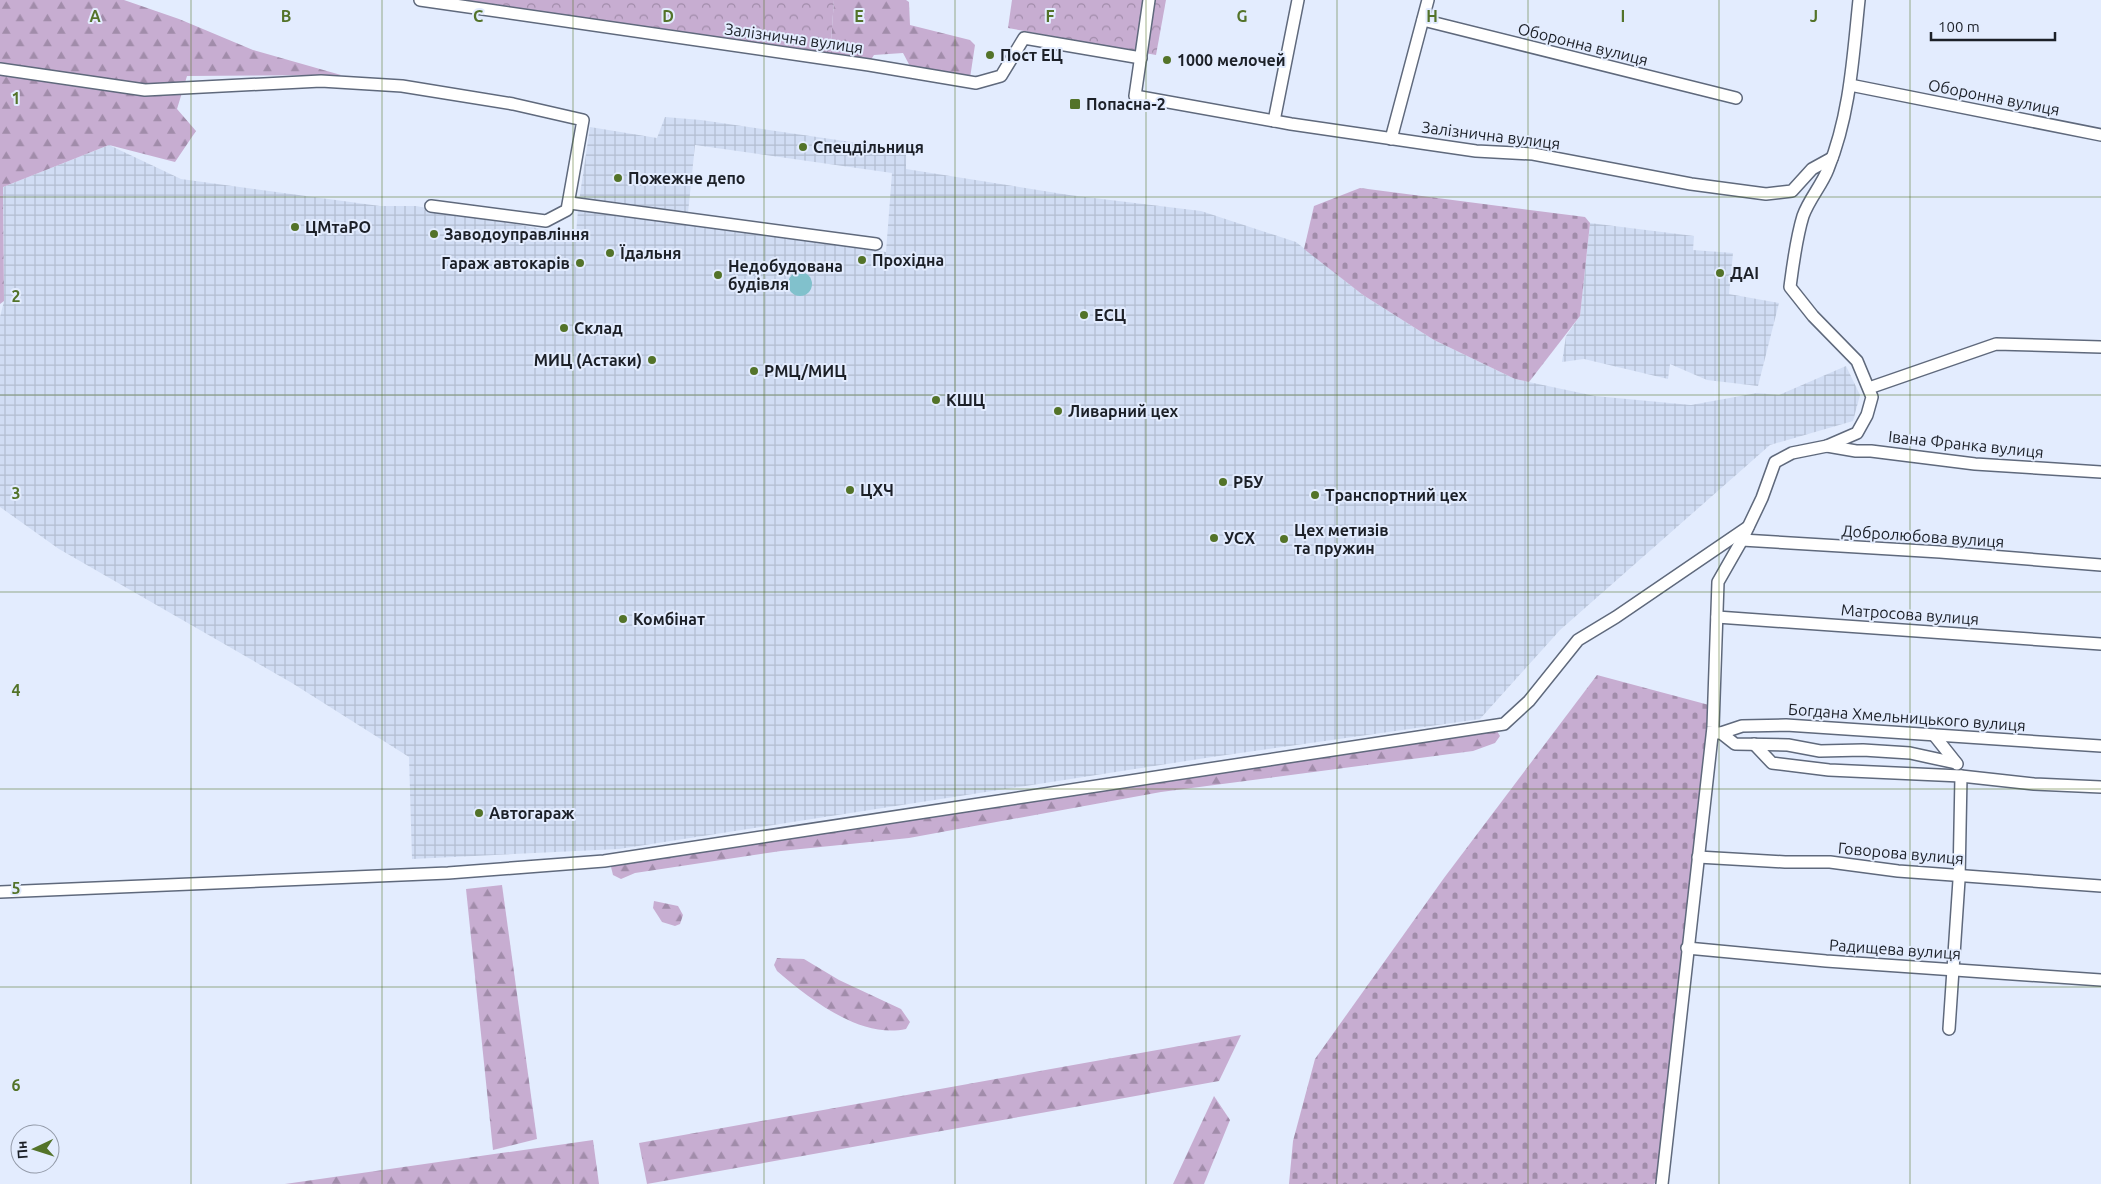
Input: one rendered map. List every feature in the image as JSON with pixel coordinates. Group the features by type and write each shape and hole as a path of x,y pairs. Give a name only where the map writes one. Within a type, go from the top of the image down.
{"street":[{"name":"Залізнична вулиця","path":"420,0 869,65 976,83 1001,76 1024,38 1141,58 1135,96 1274,121 1391,139 1476,151 1533,154 1691,184 1766,194 1792,191 1812,169 1832,158"},
{"path":"1141,58 1149,0"},
{"path":"1274,121 1298,0"},
{"path":"1391,139 1428,0"},
{"path":"1662,1184 1698,857 1717,733 1718,582 1742,540 1776,462 1792,453 1827,446 1857,433 1867,415 1872,397 1856,361 1813,316 1790,287 1793,261 1804,216 1832,158 1850,85 1859,0"},
{"name":"Оборонна вулиця","path":"1423,20 1736,98"},
{"path":"0,69 144,90 321,81 402,86 513,104 583,120 570,203 567,210 546,221 431,206"},
{"name":"Оборонна вулиця","path":"1850,85 2101,135"},
{"path":"570,203 876,244"},
{"path":"1869,388 1996,344 2101,347"},
{"path":"1858,430 1862,442 1871,451"},
{"name":"Івана Франка вулиця","path":"1827,446 1975,464 2101,472"},
{"path":"0,892 448,873 604,861 1504,724 1529,701 1578,640 1616,617 1748,527"},
{"name":"Добролюбова вулиця","path":"1742,540 1940,552 2101,565"},
{"name":"Матросова вулиця","path":"1717,617 2101,644"},
{"name":"Богдана Хмельницького вулиця","path":"1717,733 1742,726 1786,725 2101,746"},
{"path":"1717,733 1734,744 1788,745 1820,751 1863,750 1910,753 1956,763"},
{"path":"1934,735 1956,763 1964,777 1949,1029"},
{"path":"1754,744 1772,763 1829,770 2101,787"},
{"name":"Говорова вулиця","path":"1698,857 1785,862 1830,862 1898,871 1959,874 2101,886"},
{"name":"Радищева вулиця","path":"1687,948 2101,980"}],"shaded area":[{"path":"665,117 701,120 906,150 906,169 1069,195 1201,211 1296,242 1363,295 1434,340 1515,379 1595,396 1691,405 1757,393 1779,395 1846,366 1860,395 1853,421 1770,445 1560,630 1480,719 1212,757 619,849 412,859 409,757 292,683 59,549 0,507 0,317 4,301 3,187 109,145 181,179 380,206 416,206 576,235 578,209 886,252 892,173 695,145 688,213 579,201 590,127 657,138"},
{"path":"1590,223 1694,236 1693,250 1733,253 1729,294 1779,303 1758,386 1707,380 1670,364 1668,379 1584,359 1562,362 1566,336 1580,316"}],"green space":[{"path":"0,0 124,0 179,19 253,50 341,75 187,76 177,109 196,131 175,162 109,145 3,187 4,301 0,304"},
{"path":"459,0 834,0 830,55"},
{"path":"834,0 906,0 909,2 910,25 970,40 975,45 970,78 911,68 903,53 874,55 870,61 830,55"},
{"path":"1012,0 1166,0 1156,55 1008,28"},
{"path":"1360,188 1585,217 1590,223 1580,316 1529,382 1515,379 1434,340 1363,295 1304,249 1314,206"},
{"path":"1597,675 1709,705 1713,727 1657,1181 1654,1184 1289,1184 1293,1141 1315,1059 1444,878"},
{"path":"1488,730 1497,731 1500,736 1495,743 1473,751 1161,792 909,838 781,851 635,873 621,879 613,875 611,867 617,863 1237,771"},
{"path":"502,885 537,1139 493,1150 466,889"},
{"path":"654,901 678,906 683,915 680,924 675,926 662,922 653,908"},
{"path":"777,958 804,959 839,980 901,1009 910,1022 906,1029 889,1031 871,1028 837,1014 820,1004 777,971 774,965"},
{"path":"1241,1035 1219,1081 647,1184 639,1143"},
{"path":"1214,1096 1230,1120 1204,1184 1173,1184"},
{"path":"593,1140 599,1184 285,1184"}],"water":[{"path":"800,272 809,275 812,284 809,293 800,296 791,293 788,284 791,275"}],"place":[{"name":"Пост ЕЦ","path":"990,55"},
{"name":"1000 мелочей","path":"1167,60"},
{"name":"Попасна-2","path":"1075,104"},
{"name":"Спецдільниця","path":"803,147"},
{"name":"Пожежне депо","path":"618,178"},
{"name":"ЦМтаРО","path":"295,227"},
{"name":"Заводоуправління","path":"434,234"},
{"name":"Їдальня","path":"610,253"},
{"name":"Прохідна","path":"862,260"},
{"name":"Гараж автокарів","path":"580,263"},
{"name":"ДАІ","path":"1720,273"},
{"name":"Недобудована будівля","path":"718,275"},
{"name":"ЕСЦ","path":"1084,315"},
{"name":"Склад","path":"564,328"},
{"name":"МИЦ (Астаки)","path":"652,360"},
{"name":"РМЦ/МИЦ","path":"754,371"},
{"name":"КШЦ","path":"936,400"},
{"name":"Ливарний цех","path":"1058,411"},
{"name":"РБУ","path":"1223,482"},
{"name":"ЦХЧ","path":"850,490"},
{"name":"Транспортний цех","path":"1315,495"},
{"name":"УСХ","path":"1214,538"},
{"name":"Цех метизів та пружин","path":"1284,539"},
{"name":"Комбінат","path":"623,619"},
{"name":"Автогараж","path":"479,813"}]}
